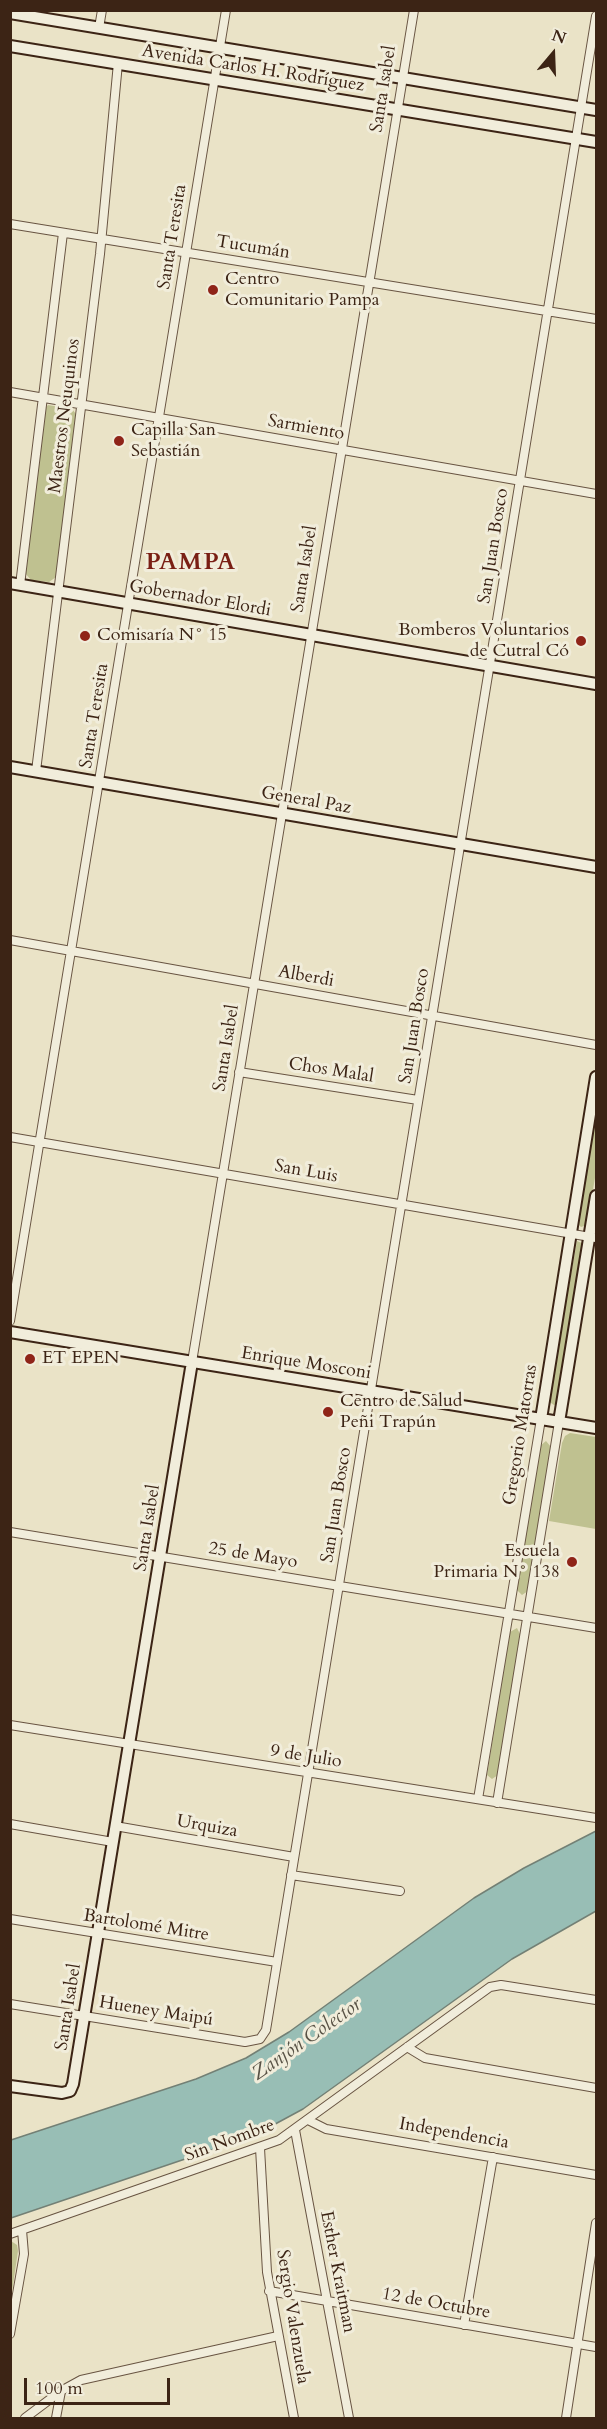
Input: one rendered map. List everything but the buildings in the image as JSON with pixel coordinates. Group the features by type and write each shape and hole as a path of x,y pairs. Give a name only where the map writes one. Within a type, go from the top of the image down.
{"main road":[{"name":"Avenida Carlos H. Rodríguez","path":"10,14 597,110"},
{"name":"Avenida Carlos H. Rodríguez","path":"10,46 597,142"},
{"name":"Gobernador Elordi","path":"15,584 597,684"},
{"name":"General Paz","path":"10,767 597,867"},
{"name":"Gregorio Matorras","path":"541,1419 597,1077"},
{"name":"Gregorio Matorras","path":"560,1422 593,1237 597,1196"},
{"name":"Enrique Mosconi","path":"10,1332 597,1428"},
{"name":"Santa Isabel","path":"10,2086 59,2093 70,2091 192,1362"}],"street":[{"path":"99,28 102,10"},
{"name":"Santa Teresita","path":"10,1321 226,10"},
{"name":"Santa Isabel","path":"192,1362 414,10"},
{"name":"San Juan Bosco","path":"260,2039 266,2030 597,16"},
{"name":"Maestros Neuquinos","path":"36,771 82,404 118,63"},
{"name":"Tucumán","path":"10,224 597,319"},
{"name":"Maestros Neuquinos","path":"15,584 63,233"},
{"name":"Sarmiento","path":"10,392 597,494"},
{"name":"Alberdi","path":"10,939 597,1045"},
{"name":"Chos Malal","path":"239,1072 418,1100"},
{"name":"San Luis","path":"10,1137 593,1237"},
{"path":"10,1253 21,1254"},
{"name":"Gregorio Matorras","path":"478,1800 541,1419"},
{"name":"Gregorio Matorras","path":"497,1803 560,1422"},
{"name":"25 de Mayo","path":"10,1532 597,1628"},
{"name":"9 de Julio","path":"10,1725 597,1818"},
{"path":"10,1824 113,1842"},
{"name":"Urquiza","path":"116,1826 294,1857"},
{"path":"291,1875 400,1891"},
{"name":"Bartolomé Mitre","path":"10,1919 277,1962"},
{"name":"Sin Nombre","path":"10,2234 260,2148 295,2130 493,1986 597,2000"},
{"name":"Hueney Maipú","path":"10,2004 245,2042 260,2039"},
{"path":"407,2047 424,2058 597,2088"},
{"name":"Independencia","path":"308,2120 322,2128 597,2175"},
{"name":"Esther Kraitman","path":"295,2130 349,2418"},
{"name":"Sergio Valenzuela","path":"260,2148 270,2291 294,2418"},
{"path":"464,2325 493,2157"},
{"path":"566,2418 597,2223"},
{"path":"10,2334 24,2254 22,2230"},
{"name":"12 de Octubre","path":"270,2291 597,2347"},
{"path":"25,2418 61,2391 92,2377 278,2336"},
{"path":"56,2418 61,2391"}],"green space":[{"path":"48,405 72,409 76,414 56,577 49,582 31,580 25,573 45,408"},
{"path":"596,1106 596,1172 587,1225 581,1227 577,1223"},
{"path":"577,1241 584,1244 557,1404 554,1405 548,1401"},
{"path":"570,1433 596,1437 596,1529 549,1521 562,1443 565,1436"},
{"path":"546,1441 551,1447 528,1591 522,1595 517,1590 540,1446"},
{"path":"517,1628 520,1634 498,1775 492,1779 487,1775 510,1632"},
{"path":"11,2241 17,2245 18,2251 11,2298"}],"water":[{"name":"Zanjón Colector","path":"596,1831 596,1911 512,1959 303,2109 253,2136 11,2218 11,2140 196,2079 246,2058 289,2032 474,1898 524,1868"}],"place":[{"name":"Centro Comunitario Pampa","path":"213,290"},
{"name":"Capilla San Sebastián","path":"119,441"},
{"name":"Comisaría N° 15","path":"85,636"},
{"name":"Bomberos Voluntarios de Cutral Có","path":"581,641"},
{"name":"ET EPEN","path":"30,1359"},
{"name":"Centro de Salud Peñi Trapún","path":"328,1412"},
{"name":"Escuela Primaria N° 138","path":"572,1562"}],"district":[{"name":"PAMPA","path":"191,563"}]}
